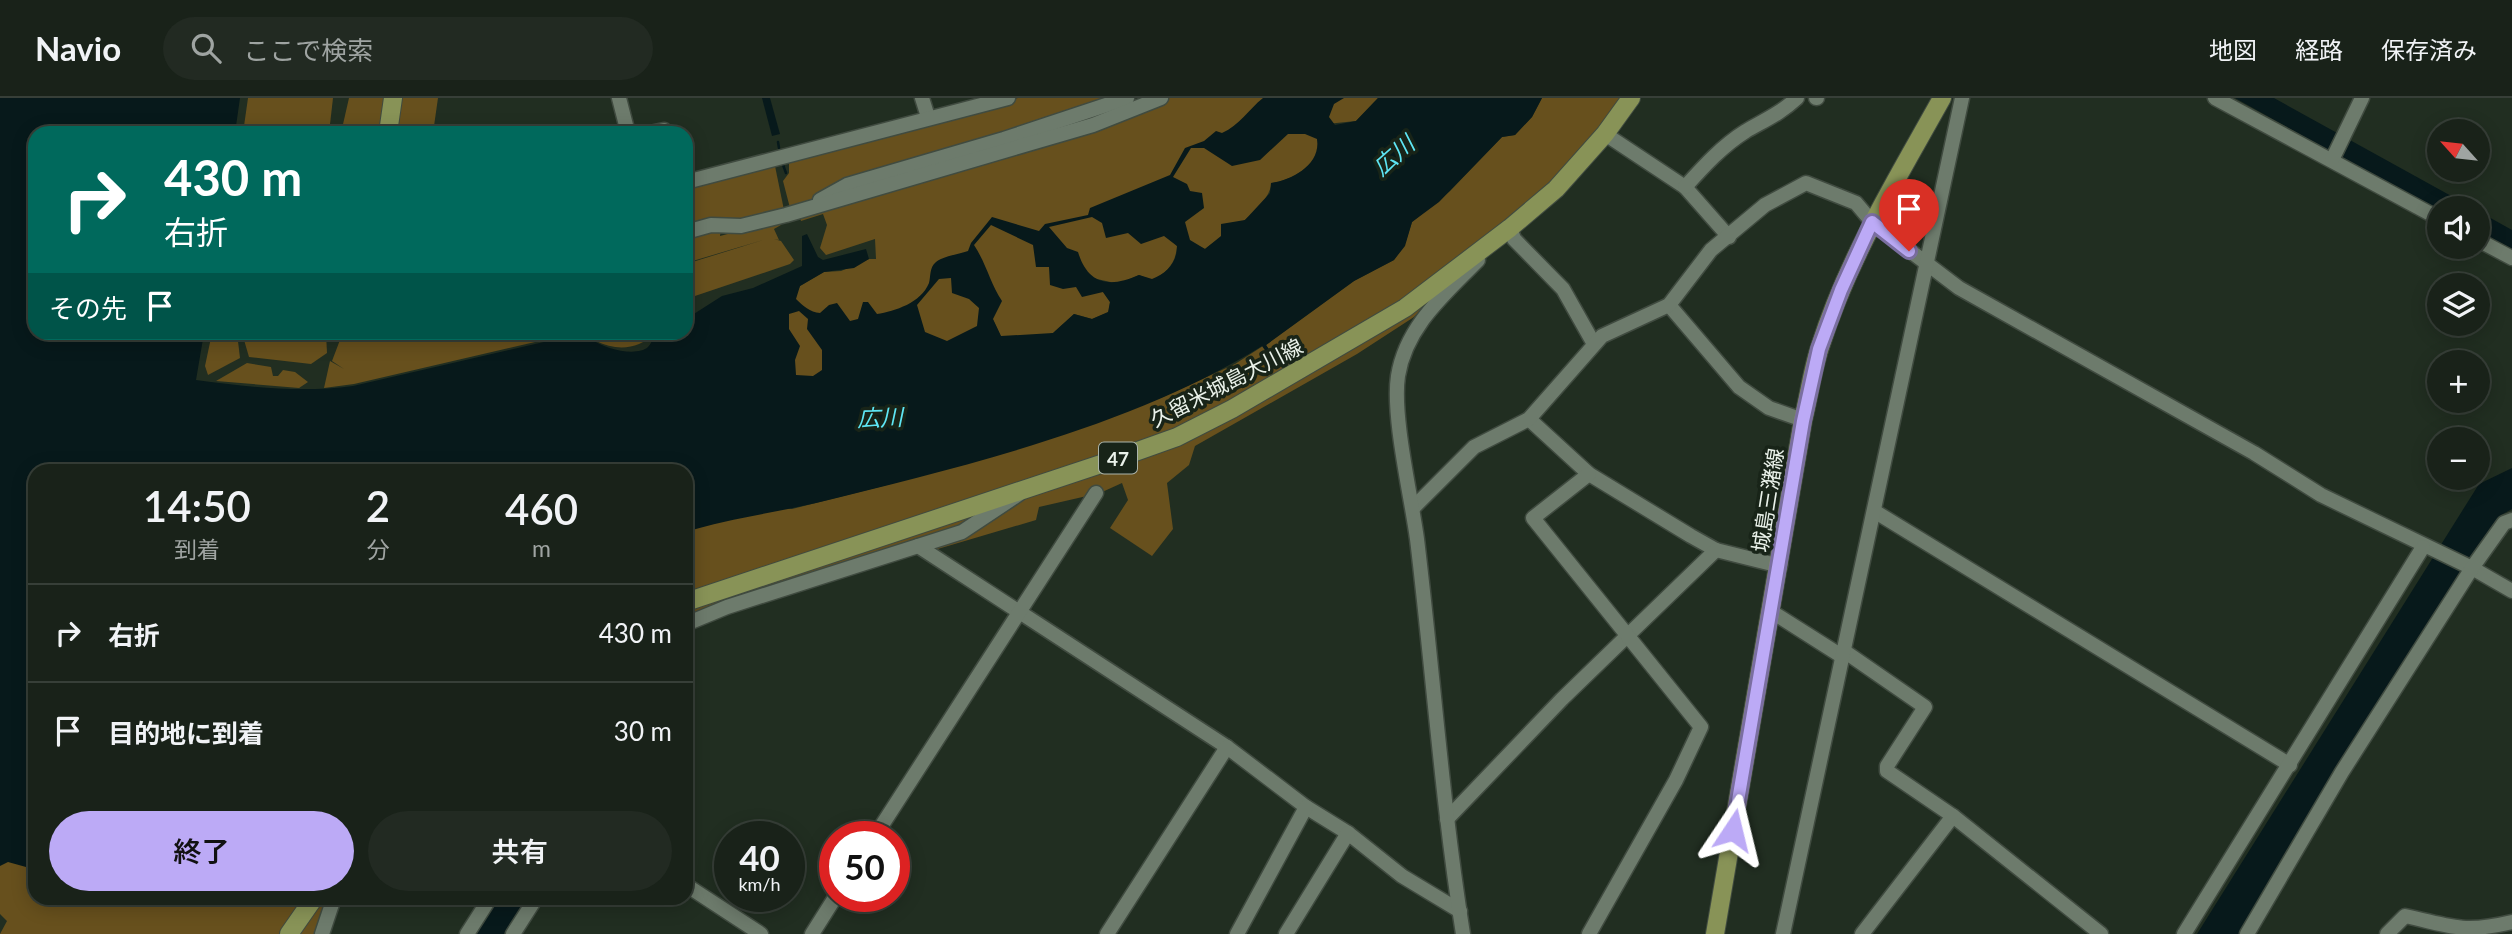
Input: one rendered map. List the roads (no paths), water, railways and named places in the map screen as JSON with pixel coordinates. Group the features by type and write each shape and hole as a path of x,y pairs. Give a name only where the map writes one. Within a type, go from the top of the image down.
{"main road":[{"path":"389,126 393,98"},
{"name":"久留米城島大川線","path":"693,600 1177,437 1232,409 1405,307 1510,228 1556,189 1605,134 1631,98"},
{"name":"城島三潴線","path":"1715,934 1803,421 1819,349 1841,290 1872,222 1942,98"},
{"path":"289,934 309,905"}],"street":[{"path":"619,98 626,126"},
{"path":"922,98 928,117"},
{"path":"693,180 1008,98"},
{"path":"814,206 847,185 1016,135 1127,98"},
{"path":"693,230 711,225 741,226 814,206 1093,125 1161,98"},
{"path":"1685,187 1716,153 1747,131 1779,115 1797,98"},
{"path":"1783,934 1962,98"},
{"path":"2215,98 2427,212"},
{"path":"2332,160 2362,98"},
{"path":"1605,134 1685,187 1730,237"},
{"path":"1413,508 1474,447 1529,419 1594,344 1617,328 1669,305 1711,250 1730,237 1765,205 1806,183 1856,203 1872,222 1959,288 2254,453 2321,495 2423,547 2472,568 2512,591"},
{"path":"1463,934 1447,819 1413,508 1401,429 1398,378 1405,349 1428,312 1510,228 1514,239 1563,289 1594,344"},
{"path":"2490,246 2512,258"},
{"path":"1669,305 1739,387 1769,408 1803,421"},
{"path":"1529,419 1589,474 1716,550 1780,566"},
{"path":"1589,474 1533,518 1701,727 1676,780 1589,934"},
{"path":"693,621 727,607 962,532 1015,499 1022,490"},
{"path":"884,821 1096,493"},
{"path":"1874,511 2290,765"},
{"path":"2247,934 2343,772 2472,568 2504,523 2512,520"},
{"path":"918,546 1227,747 1306,807 1348,833 1402,876 1460,911"},
{"path":"2185,934 2423,547"},
{"path":"1447,819 1628,635 1716,550"},
{"path":"1772,612 1923,703 1925,707 1887,766 1887,772 1953,816 2101,934"},
{"path":"1107,934 1227,747"},
{"path":"1237,934 1306,807"},
{"path":"1862,934 1953,816"},
{"path":"1286,934 1348,833"},
{"path":"693,890 761,934"},
{"path":"322,934 332,905"},
{"path":"467,934 486,905"},
{"path":"513,934 532,905"},
{"path":"812,934 826,912"},
{"path":"2387,934 2405,916 2435,923 2460,933 2490,932 2512,922"}],"water":[{"name":"広川","path":"0,98 240,98 236,126 28,126 28,340 203,340 196,380 294,389 353,386 553,340 593,340 612,349 629,352 643,350 652,340 693,340 693,315 722,296 753,288 802,266 802,236 807,234 818,257 823,260 866,249 869,259 854,268 824,272 800,286 796,299 801,304 820,313 829,305 837,303 850,321 858,319 863,302 868,302 877,314 892,311 920,296 929,283 931,269 936,262 968,251 971,243 992,217 1039,231 1045,224 1088,215 1090,208 1170,175 1185,148 1204,141 1216,131 1222,133 1228,130 1263,98 1344,98 1334,104 1329,117 1335,125 1356,121 1378,98 1542,98 1532,117 1515,135 1502,137 1439,202 1412,222 1405,246 1394,260 1354,281 1266,345 1276,360 1273,362 1262,346 1211,374 1103,422 988,458 816,503 693,530 693,464 28,464 28,870 8,862 0,866","holes":["1288,134 1305,134 1317,139 1315,156 1310,163 1296,174 1271,183 1270,193 1245,220 1221,224 1221,236 1205,249 1190,240 1185,222 1204,208 1202,193 1190,191 1187,184 1173,177 1191,148 1204,148 1232,166 1260,160","1092,217 1102,223 1106,238 1128,233 1141,244 1164,236 1177,246 1170,267 1152,279 1139,275 1119,282 1110,282 1094,277 1082,263 1078,252 1067,248 1049,227","991,225 1033,245 1036,267 1049,267 1050,285 1063,289 1076,287 1082,297 1103,292 1110,302 1108,312 1092,319 1074,314 1053,333 1001,336 993,319 1002,301 974,245","951,278 952,293 969,299 979,308 977,326 947,341 925,332 917,305 939,279","799,311 808,319 807,329 822,350 822,370 813,376 796,375 795,360 800,346 789,329 789,314"]},
{"path":"762,98 770,98 780,134 772,136"},
{"path":"2235,98 2274,98 2451,196 2427,196 2427,205"},
{"path":"2490,218 2512,230 2512,253 2490,241"},
{"path":"2512,468 2512,509 2501,515 2241,934 2197,934 2475,490 2490,490 2490,479"},
{"path":"494,905 523,905 504,934 475,934"}],"waterway":[{"path":"778,142 779,148"},
{"path":"782,162 786,173"}]}
